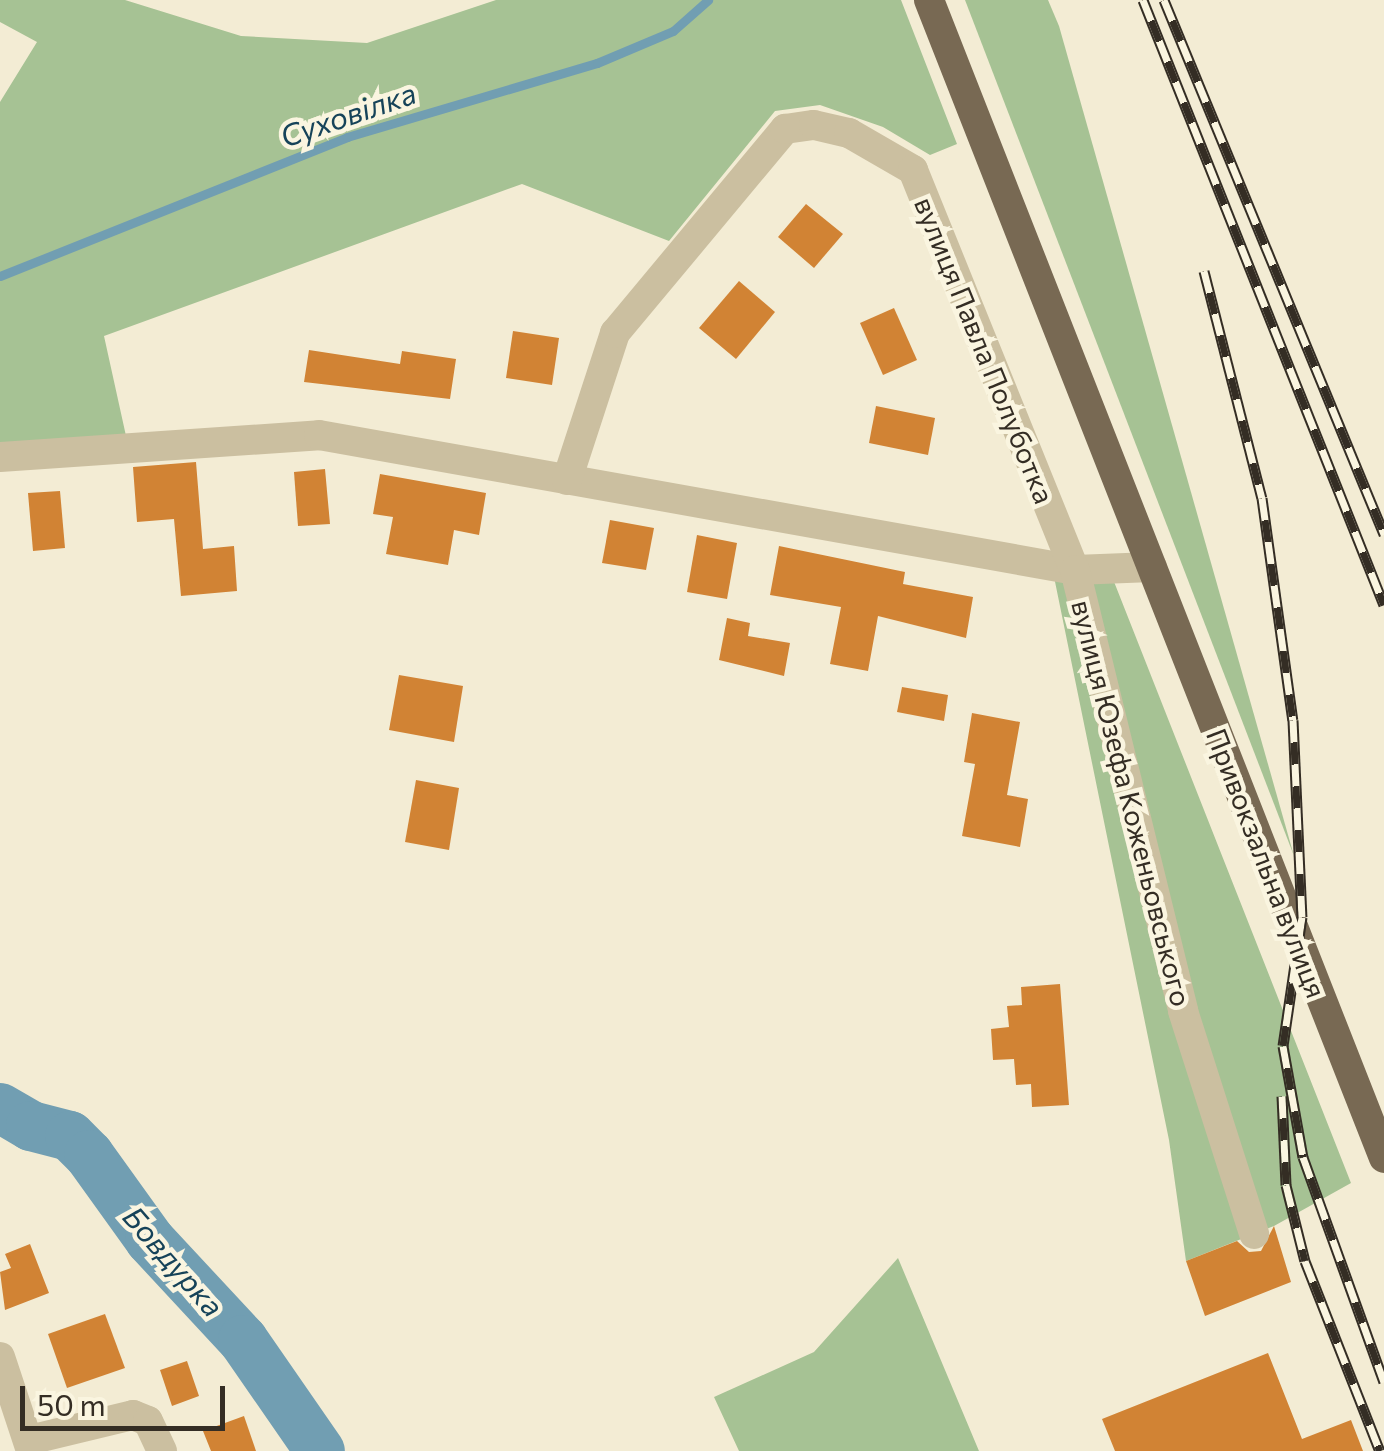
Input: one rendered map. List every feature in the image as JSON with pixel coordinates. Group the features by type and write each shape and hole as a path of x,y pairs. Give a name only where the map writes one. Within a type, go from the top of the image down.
{"main road":[{"path":"929,0 1152,567"},
{"name":"Привокзальна вулиця","path":"1152,567 1384,1158"}],"street":[{"name":"вулиця Павла Полуботка","path":"567,480 615,333 785,129 814,124 874,143 912,170 1074,570"},
{"path":"0,457 320,435 1074,570"},
{"name":"вулиця Юзефа Коженьовського","path":"1152,567 1074,570 1183,1010 1254,1234"},
{"path":"0,1357 30,1446 132,1416 148,1420 162,1451"}],"green space":[{"path":"0,0 125,0 241,36 367,43 496,0 901,0 957,144 930,155 883,127 820,105 775,111 669,241 522,184 104,336 128,445 0,457 0,102 37,42 0,22"},
{"path":"965,0 1048,0 1059,26 1294,856"},
{"path":"1052,567 1109,569 1351,1183 1274,1226 1186,1261 1169,1140"},
{"path":"0,1098 75,1129 95,1149 177,1260 251,1335 332,1451 306,1451 236,1349 144,1249 83,1162 67,1148 4,1123"},
{"path":"898,1258 979,1451 739,1451 714,1397 814,1352"}],"building":[{"path":"806,204 843,234 814,268 778,237"},
{"path":"739,281 775,312 736,359 699,328"},
{"path":"894,308 917,360 883,375 860,323"},
{"path":"513,331 559,338 552,385 506,378"},
{"path":"309,350 400,364 402,351 456,359 450,399 304,382"},
{"path":"876,406 935,418 928,455 869,443"},
{"path":"196,462 203,549 234,546 237,591 181,596 174,519 137,522 133,467"},
{"path":"325,469 330,524 298,526 294,472"},
{"path":"380,474 486,493 479,535 454,530 448,565 386,554 393,517 373,514"},
{"path":"60,491 65,548 33,551 28,493"},
{"path":"610,520 654,528 646,570 602,563"},
{"path":"697,535 737,543 727,599 687,592"},
{"path":"779,546 905,572 903,584 973,597 966,638 878,616 868,671 830,664 841,607 770,595"},
{"path":"727,618 750,623 748,636 790,643 784,676 719,660"},
{"path":"399,675 463,686 454,742 389,730"},
{"path":"902,687 948,695 944,721 897,712"},
{"path":"972,713 1020,722 1007,795 1028,799 1020,847 962,836 975,764 964,762"},
{"path":"416,780 459,788 449,850 405,842"},
{"path":"1060,984 1069,1105 1032,1107 1031,1084 1016,1085 1014,1059 993,1060 991,1029 1009,1027 1007,1006 1022,1005 1021,987"},
{"path":"1274,1226 1291,1282 1205,1316 1186,1261 1237,1241 1249,1252 1261,1251"},
{"path":"30,1244 49,1293 5,1310 0,1272 11,1268 5,1254"},
{"path":"105,1314 125,1368 67,1388 48,1334"},
{"path":"1268,1353 1302,1439 1351,1420 1363,1451 1115,1451 1102,1419"},
{"path":"187,1361 199,1396 172,1406 160,1370"},
{"path":"244,1416 256,1451 211,1451 203,1431"}],"waterway":[{"name":"Суховілка","path":"0,276 347,137 597,63 673,31 708,0"},
{"name":"Бовдурка","path":"0,1108 31,1126 70,1136 89,1155 150,1240 243,1340 320,1451"}],"railway":[{"path":"1143,0 1384,605"},
{"path":"1164,0 1384,534"},
{"path":"1204,271 1262,498 1293,720 1302,917 1283,1046 1303,1157 1384,1382"},
{"path":"1282,1096 1286,1185 1305,1261 1380,1451"}]}
